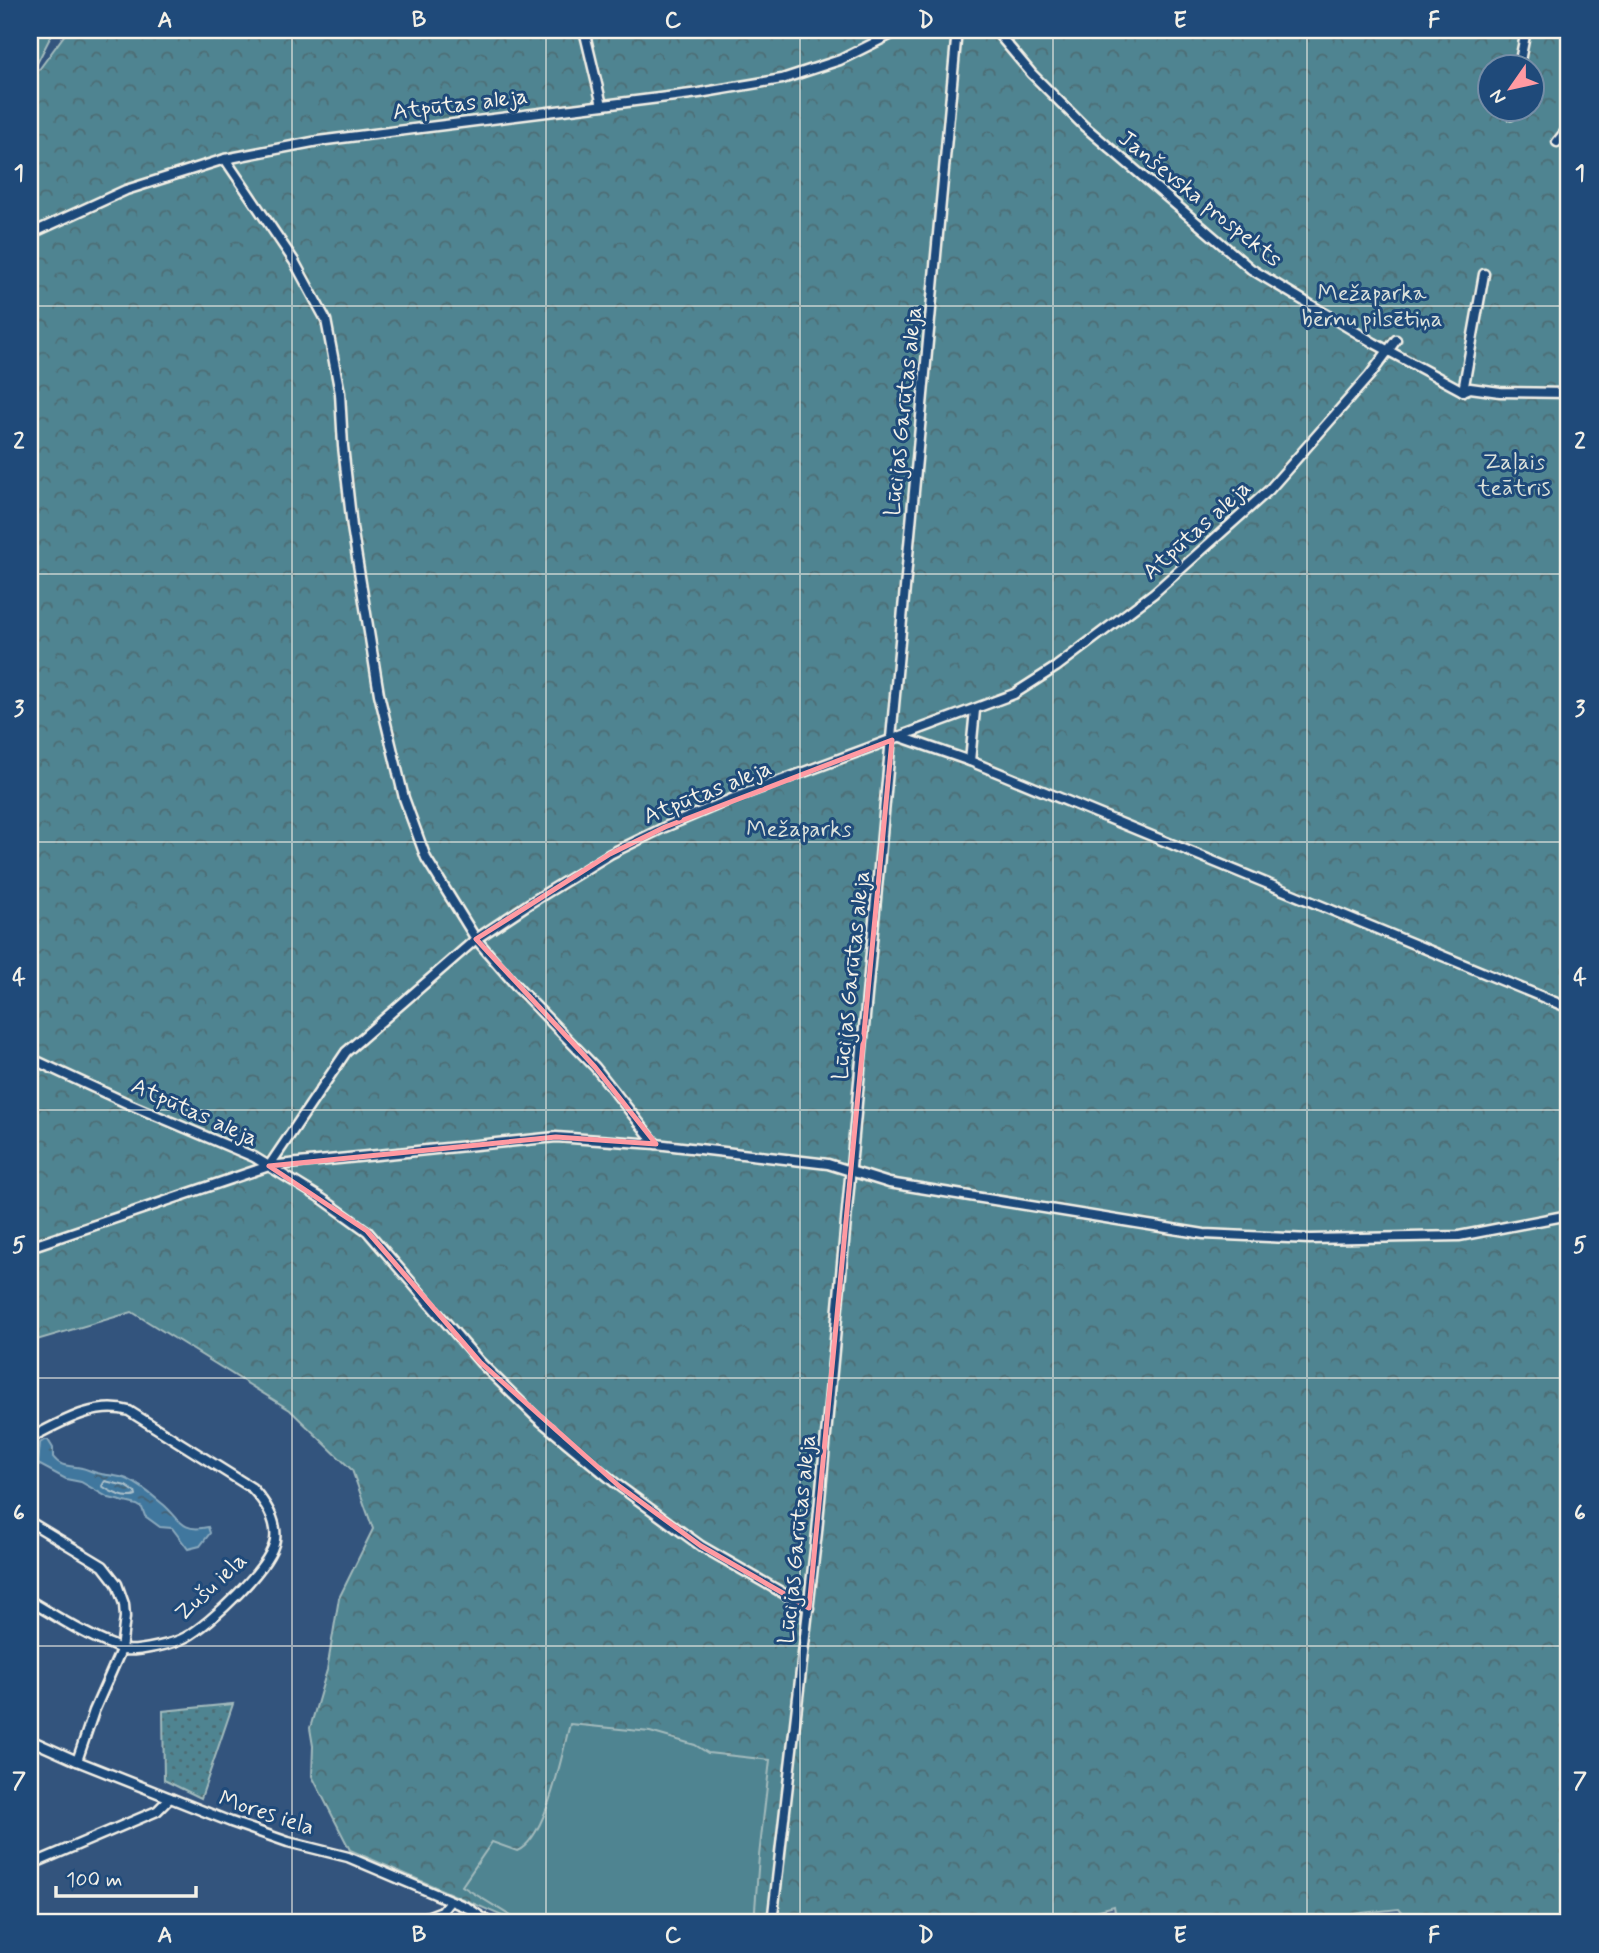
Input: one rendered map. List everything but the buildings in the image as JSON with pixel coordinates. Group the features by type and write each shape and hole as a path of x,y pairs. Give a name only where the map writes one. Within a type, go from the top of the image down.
{"street":[{"path":"584,30 601,105"},
{"name":"Atpūtas aleja","path":"30,233 127,190 225,159 318,141 699,93 782,79 840,60 900,30"},
{"name":"Lūcijas Garūtas aleja","path":"772,1923 809,1608 850,1170 896,739 918,436 957,30"},
{"name":"Janševska prospekts","path":"995,30 1032,74 1084,126 1251,269 1463,391 1470,388 1513,393 1569,393"},
{"path":"1522,52 1526,30"},
{"path":"1557,142 1569,127"},
{"path":"225,159 294,261 326,320 340,387 345,472 360,583 391,751 404,798 426,858 476,939 519,989 594,1067 656,1144"},
{"path":"1463,391 1484,274"},
{"name":"Atpūtas aleja","path":"30,1058 269,1166 346,1052 476,939 530,903 610,854 665,827 734,798 975,710 1014,694 1056,667 1154,593 1269,490 1370,375 1396,340"},
{"path":"970,761 975,710"},
{"path":"896,739 970,761 1569,1008"},
{"path":"30,1247 269,1166 556,1138 656,1144 828,1164 889,1183 1204,1234 1310,1240 1459,1236 1569,1215"},
{"path":"269,1166 367,1231 480,1362 537,1418 578,1452 701,1546 809,1608"},
{"name":"Zušu iela","path":"30,1438 89,1412 110,1407 129,1411 252,1488 270,1513 275,1530 271,1552 249,1581 213,1617 181,1639 134,1650 121,1650"},
{"path":"30,1521 92,1557 112,1575 122,1592 125,1617 121,1650 94,1711 77,1761"},
{"path":"30,1601 84,1634 121,1650"},
{"name":"Mores iela","path":"30,1740 170,1798 288,1842 348,1857 468,1908 491,1923"},
{"path":"30,1865 157,1811 170,1798"},
{"path":"411,1923 442,1911 450,1901"}],"highlighted area":[{"path":"892,740 809,1608 701,1546 619,1486 480,1362 367,1231 269,1166 556,1137 656,1144 595,1067 476,939 610,854 665,827"}],"shaded area":[{"path":"1115,1906 1117,1923 1053,1923"}],"green space":[{"path":"30,30 54,30 30,77"},
{"name":"Mežaparks","path":"68,30 1569,30 1569,1923 1411,1923 1399,1909 1267,1923 1117,1923 1114,1906 1053,1923 512,1923 507,1918 350,1850 312,1776 313,1746 310,1728 327,1670 339,1598 373,1529 352,1470 290,1410 132,1312 30,1342 30,82"},
{"path":"233,1704 201,1798 164,1780 163,1711"},
{"path":"570,1724 650,1732 695,1745 708,1753 770,1760 754,1923 522,1923 462,1886 492,1842 517,1851 528,1843 537,1830 551,1795"}],"water":[{"path":"48,1440 53,1448 53,1457 59,1463 129,1480 156,1498 182,1524 192,1528 208,1527 210,1533 200,1546 188,1549 172,1528 160,1527 145,1516 142,1508 137,1505 109,1498 81,1482 66,1479 38,1464 40,1443"}],"park label":[{"name":"Mežaparka bērnu pilsētiņa","path":"1372,305"},
{"name":"Zaļais teātris","path":"1514,474"}]}
